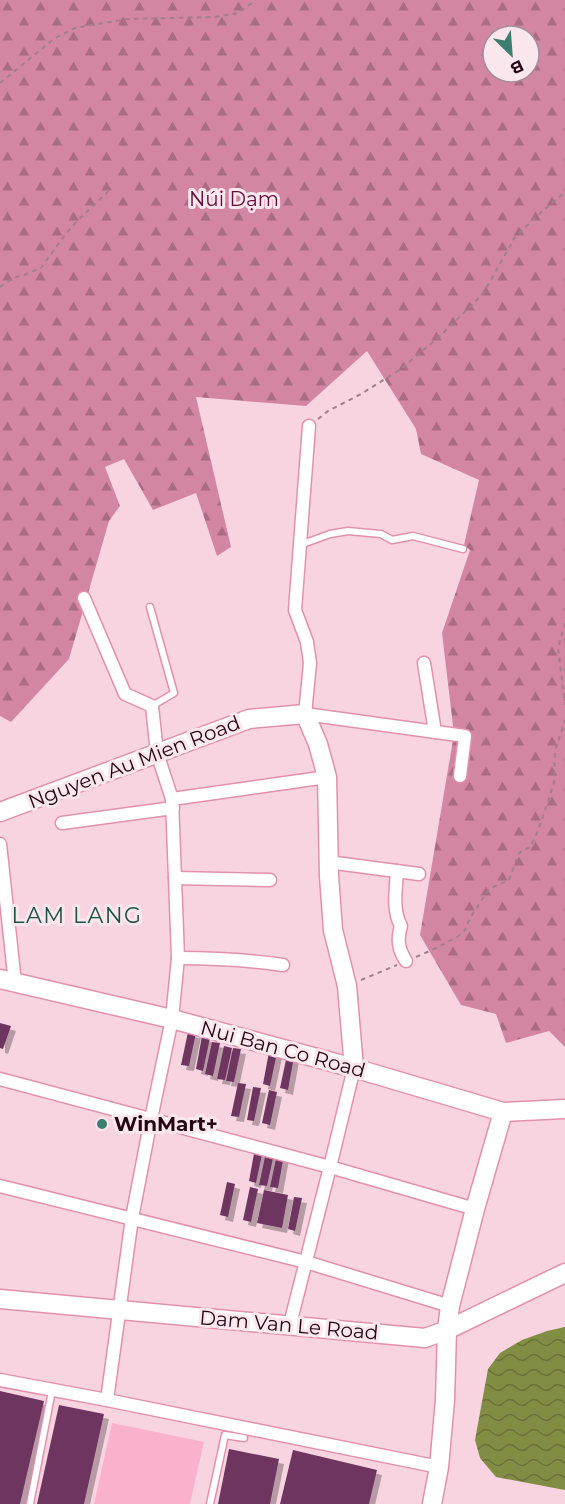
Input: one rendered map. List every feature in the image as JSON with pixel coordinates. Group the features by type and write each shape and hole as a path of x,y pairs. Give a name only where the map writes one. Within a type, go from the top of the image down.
{"street":[{"path":"290,1324 354,1068 347,986 333,930 328,862 327,777 318,744 305,714 310,663 306,642 295,610 309,426"},
{"path":"84,598 125,694 152,706 157,753 173,803 178,958 172,1019 132,1218 106,1400"},
{"path":"423,663 435,732"},
{"path":"305,714 465,736 460,776"},
{"name":"Nguyen Au Mien Road","path":"0,812 249,718 305,714"},
{"path":"62,824 327,777"},
{"path":"0,844 7,981"},
{"path":"328,862 418,874"},
{"path":"397,871 396,900 398,920 401,926 400,951 406,961"},
{"path":"175,878 270,880"},
{"path":"178,958 283,965"},
{"name":"Nui Ban Co Road","path":"7,981 172,1019 354,1068 503,1112 565,1108"},
{"path":"0,1079 330,1167 475,1209"},
{"path":"432,1504 439,1467 450,1305 503,1112"},
{"path":"0,1186 306,1262 450,1305"},
{"name":"Dam Van Le Road","path":"0,1299 424,1338 447,1330 565,1273"},
{"path":"0,1380 439,1467"}],"lane":[{"path":"300,545 330,534 348,531 381,534 392,540 413,536 463,549"},
{"path":"150,607 174,693 152,706"},
{"path":"30,1504 51,1396"},
{"path":"210,1504 225,1435 244,1438"}],"path":[{"path":"0,84 55,38 75,28 127,20 215,17 238,13 256,0"},
{"path":"0,287 13,278 41,268 78,220 111,189"},
{"path":"309,426 328,411 401,369 440,336 483,294 515,237 565,192"},
{"path":"565,623 558,648 565,705"},
{"path":"347,986 457,937 465,930 489,889 509,880 519,853 530,847 541,822 554,783 555,751 565,720"}],"shaded area":[{"path":"112,1423 204,1442 190,1504 94,1504"}],"green space":[{"name":"Núi Dạm","path":"0,0 565,0 565,1047 549,1031 506,1043 496,1014 461,1005 420,935 454,734 442,633 470,550 464,545 479,480 421,454 416,429 367,351 306,406 196,397 231,547 217,556 196,493 153,510 124,459 105,467 120,506 109,521 69,659 11,722 0,716"}],"water":[{"path":"565,1327 565,1490 496,1477 480,1458 475,1440 488,1369 500,1353 522,1340"}],"building":[{"path":"0,1023 11,1026 3,1049 0,1048"},
{"path":"188,1032 196,1033 189,1066 181,1065"},
{"path":"202,1036 210,1038 203,1071 196,1069"},
{"path":"212,1042 220,1043 213,1076 205,1074"},
{"path":"224,1046 232,1048 225,1080 217,1079"},
{"path":"233,1048 241,1049 234,1082 226,1081"},
{"path":"269,1052 277,1053 270,1086 263,1084"},
{"path":"287,1055 294,1057 288,1090 280,1088"},
{"path":"238,1083 246,1084 239,1117 231,1116"},
{"path":"253,1087 261,1088 254,1121 247,1120"},
{"path":"269,1090 277,1092 270,1125 262,1123"},
{"path":"255,1148 263,1150 256,1183 249,1181"},
{"path":"266,1152 274,1154 267,1186 259,1185"},
{"path":"277,1154 284,1155 278,1188 270,1187"},
{"path":"227,1182 235,1184 228,1217 220,1215"},
{"path":"250,1187 258,1189 251,1222 243,1220"},
{"path":"264,1190 288,1195 282,1228 257,1223"},
{"path":"294,1197 302,1198 295,1231 288,1229"},
{"path":"0,1391 44,1401 20,1504 0,1504"},
{"path":"59,1405 104,1414 84,1504 37,1504"},
{"path":"229,1449 279,1459 270,1504 218,1504"},
{"path":"293,1450 377,1470 369,1504 280,1504"}],"place":[{"name":"WinMart+","path":"102,1124"}],"district":[{"name":"LAM LANG","path":"77,915"}]}
